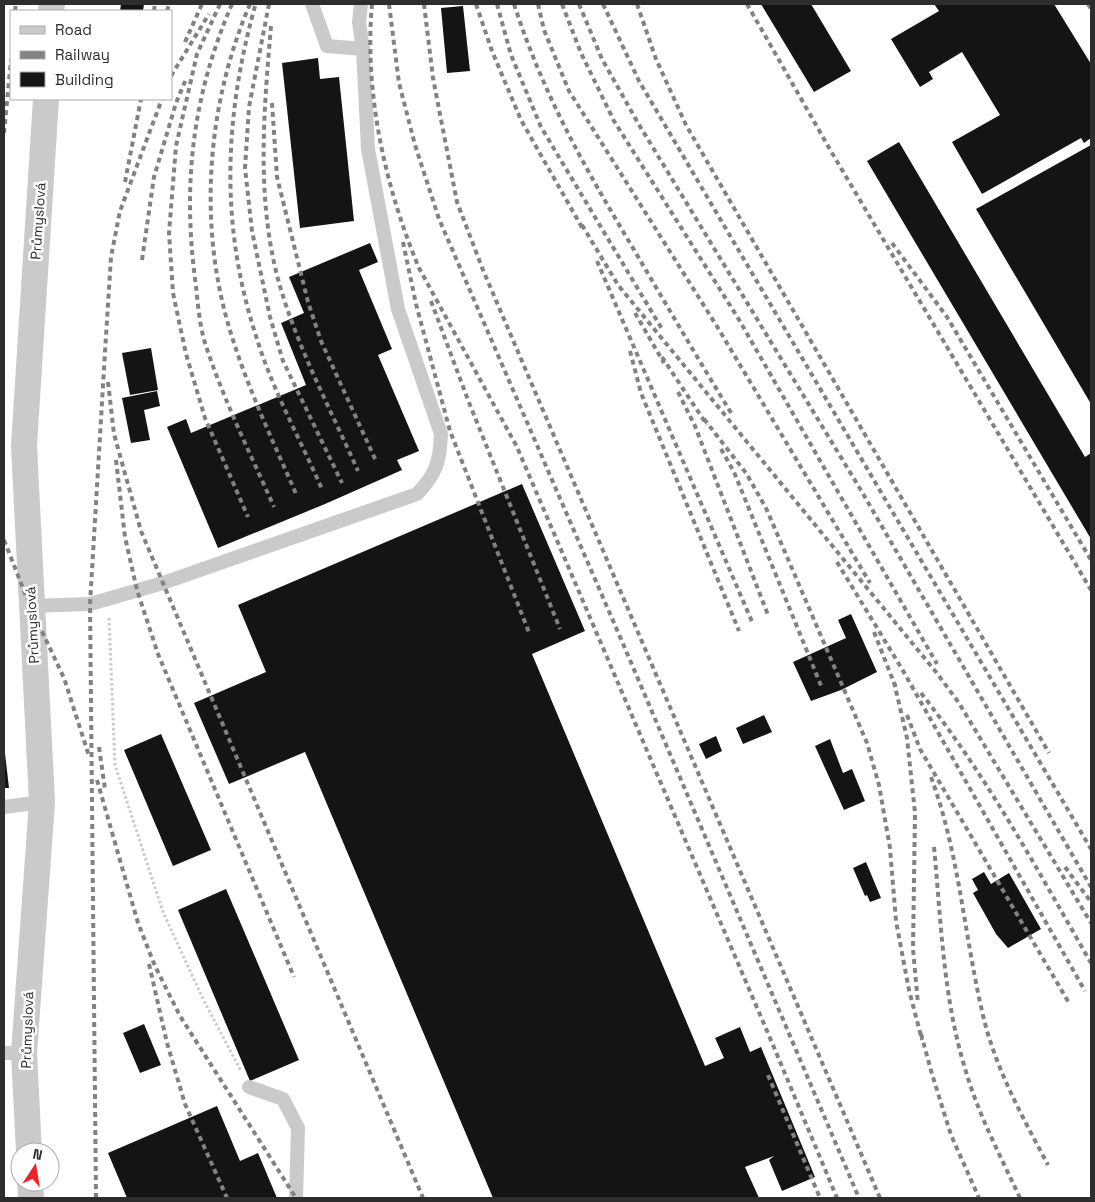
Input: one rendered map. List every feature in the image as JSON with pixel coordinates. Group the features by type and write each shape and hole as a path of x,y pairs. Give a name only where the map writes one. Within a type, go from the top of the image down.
{"street":[{"name":"Průmyslová","path":"27,1142 14,1053 42,802 30,606 24,446 46,100"}],"lane":[{"path":"312,4 327,46 363,49"},
{"path":"30,606 90,604 163,583 416,494 431,479 440,456 440,434 398,308 368,149 363,49 359,22 361,4"},
{"path":"4,807 42,802"},
{"path":"249,1087 283,1099 298,1128 296,1198"}],"path":[{"path":"107,599 115,765 163,912 203,999 249,1087"}],"building":[{"path":"121,4 144,4 143,10 120,10"},
{"path":"761,4 811,4 851,71 814,92"},
{"path":"934,4 1054,4 1091,64 1091,138 1084,143 1081,138 982,194 952,142 1000,115 962,52 929,72 933,79 920,87 891,39 939,11"},
{"path":"463,6 470,71 447,73 441,8"},
{"path":"318,58 320,79 339,77 354,221 300,228 282,63"},
{"path":"899,142 1085,457 1091,453 1091,539 867,161"},
{"path":"1091,145 1091,404 976,209"},
{"path":"370,243 378,262 359,270 392,349 378,355 419,451 397,460 402,470 218,548 167,427 186,419 191,433 306,385 281,323 304,313 289,277"},
{"path":"151,348 158,390 130,395 122,353"},
{"path":"157,391 160,406 144,410 150,440 131,443 122,398"},
{"path":"522,484 585,631 532,654 705,1066 724,1058 715,1038 740,1027 750,1052 761,1047 815,1177 782,1191 769,1160 774,1156 745,1167 759,1198 493,1198 305,752 229,784 194,703 266,672 238,605"},
{"path":"851,614 877,672 841,690 811,701 793,662 846,638 838,620"},
{"path":"764,715 772,732 743,744 736,728"},
{"path":"161,734 211,850 173,866 124,750"},
{"path":"716,736 722,751 706,759 699,744"},
{"path":"830,739 843,773 852,769 865,801 844,810 815,746"},
{"path":"4,745 9,788 4,788"},
{"path":"866,862 881,898 870,902 867,895 865,896 853,868"},
{"path":"984,872 991,884 1009,873 1041,929 1008,948 996,934 973,893 978,890 972,879"},
{"path":"226,889 299,1060 250,1081 178,910"},
{"path":"144,1024 161,1065 140,1073 123,1033"},
{"path":"217,1106 240,1161 258,1153 277,1198 127,1198 108,1153"}],"railway":[{"path":"15,10 16,4"},
{"path":"154,10 155,4"},
{"path":"167,10 169,4"},
{"path":"185,42 202,4"},
{"path":"220,4 197,54 176,146 169,233 173,293 186,354 205,418 248,517"},
{"path":"232,4 218,39 199,107 191,177 192,249 200,318 205,342 230,409 274,507"},
{"path":"250,4 235,42 224,82 216,123 211,205 213,247 219,287 229,327 243,370 297,496"},
{"path":"269,4 249,107 245,168 252,231 270,317 283,361 342,483"},
{"path":"372,4 370,37 371,71 380,139 396,205 419,268 517,447 837,1198"},
{"path":"389,4 399,83 415,145 439,219 627,653 859,1198"},
{"path":"424,4 433,78 457,202 483,270 880,1198"},
{"path":"476,4 492,51 521,120 584,231"},
{"path":"497,4 511,55 541,127 662,329"},
{"path":"514,4 537,67 580,156 733,416"},
{"path":"538,4 544,30 569,91 718,328 870,583"},
{"path":"562,4 581,53 614,121 738,318 937,664"},
{"path":"579,4 602,59 638,123 862,492 1091,887"},
{"path":"603,4 639,81 1091,849"},
{"path":"637,4 656,59 686,125 1049,753"},
{"path":"747,4 832,153 1091,590"},
{"path":"1088,4 1091,9"},
{"path":"255,6 237,89 232,130 230,171 236,253 244,295 263,356 278,395 322,489"},
{"path":"172,74 209,14"},
{"path":"271,26 264,121 264,185 271,248 285,304 294,328 358,471"},
{"path":"4,133 10,70"},
{"path":"142,260 154,177 176,103 186,79"},
{"path":"125,182 141,100"},
{"path":"96,1198 90,604 105,352 111,257 120,211 162,100"},
{"path":"272,103 277,177 308,302 321,341 376,461"},
{"path":"582,225 618,285 936,672 959,703 1091,923"},
{"path":"403,242 416,304 450,431 530,635"},
{"path":"892,243 947,317 1091,560"},
{"path":"597,261 753,624"},
{"path":"431,301 468,400 560,629"},
{"path":"635,313 664,363"},
{"path":"630,351 641,393 739,631"},
{"path":"662,357 707,425"},
{"path":"108,382 114,434 141,531 423,1198"},
{"path":"678,392 695,426 768,615"},
{"path":"704,419 746,473 766,508 867,743 879,785 890,848 896,921 909,990 922,1040"},
{"path":"721,449 734,472 822,688"},
{"path":"116,460 125,537 137,590 158,654 294,977"},
{"path":"4,540 30,606 64,678 89,756"},
{"path":"837,562 902,669 1085,991"},
{"path":"874,632 896,688"},
{"path":"894,682 907,738 915,813 913,949 918,1004"},
{"path":"921,693 968,757 990,791 1091,963"},
{"path":"907,715 920,749 1069,1003"},
{"path":"99,747 105,789"},
{"path":"931,777 955,864 976,982 987,1031 1001,1071 1048,1165"},
{"path":"97,780 138,923 155,966 180,1016 296,1198"},
{"path":"934,847 947,985 957,1039 975,1100 1020,1198"},
{"path":"1065,867 1091,902"},
{"path":"149,964 167,1043 185,1104 227,1198"},
{"path":"921,1034 951,1135 979,1198"},
{"path":"768,1075 820,1198"}]}
